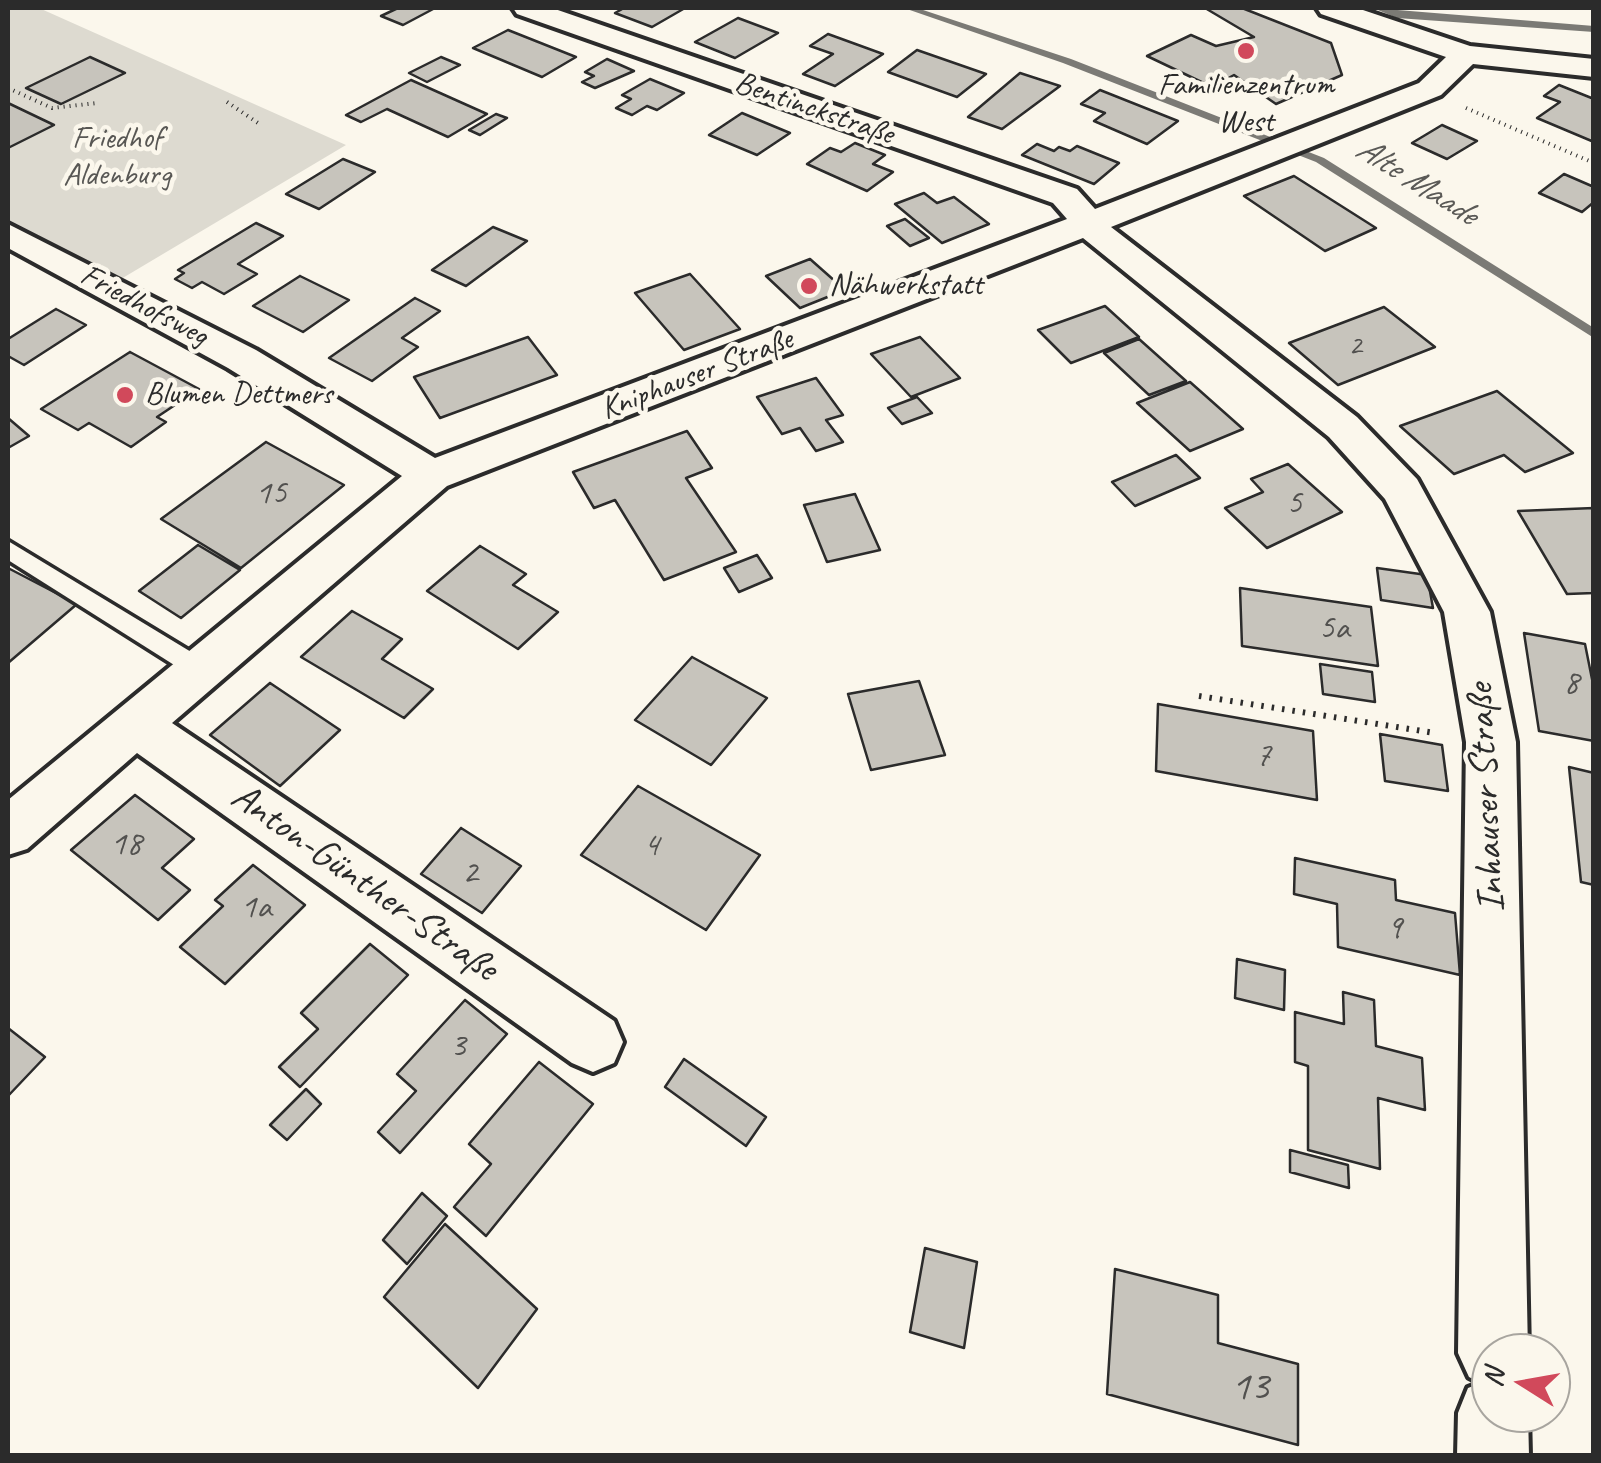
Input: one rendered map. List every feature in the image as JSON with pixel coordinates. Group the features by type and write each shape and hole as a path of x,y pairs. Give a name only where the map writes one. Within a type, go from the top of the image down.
{"street":[{"name":"Bentinckstraße","path":"526,8 1065,196 1091,225"},
{"path":"1331,8 1466,54 1594,68"},
{"name":"Kniphauser Straße","path":"8,832 198,668 432,475 1091,225 1430,90 1466,54"},
{"name":"Inhauser Straße","path":"1091,225 1344,427 1402,490 1467,612 1491,742 1493,1333"},
{"name":"Friedhofsweg","path":"8,234 242,359 432,475"},
{"name":"Anton-Günther-Straße","path":"134,724 593,1042"}],"lane":[{"path":"8,550 198,668"}],"path":[{"path":"8,88 52,108 97,103"},
{"path":"1430,90 1594,163"},
{"path":"227,102 258,123"},
{"path":"1199,696 1491,742"}],"green space":[{"name":"Friedhof Aldenburg","path":"8,8 39,8 346,145 121,279 32,233 8,248"}],"building":[{"path":"398,8 435,8 403,25 381,16"},
{"path":"624,8 685,8 652,27 615,13"},
{"name":"Familienzentrum West","path":"1205,8 1242,8 1331,43 1342,75 1276,104 1234,75 1212,87 1147,56 1191,35 1216,46 1254,37"},
{"path":"738,18 778,33 735,58 695,42"},
{"path":"508,30 576,57 542,77 473,48"},
{"path":"828,34 883,54 835,86 803,74 833,54 810,46"},
{"path":"917,50 986,74 957,97 888,72"},
{"path":"90,57 125,73 61,104 26,88"},
{"path":"441,57 460,65 427,82 409,73"},
{"path":"607,59 634,71 595,88 582,82 594,76 585,72"},
{"path":"1020,73 1060,86 1002,129 968,117"},
{"path":"650,79 684,93 657,110 647,106 632,115 616,108 631,99 622,95"},
{"path":"411,80 487,114 448,137 387,109 361,122 346,115"},
{"path":"1559,85 1594,99 1594,142 1537,118 1560,102 1544,96"},
{"path":"1100,90 1178,121 1147,144 1094,121 1105,113 1081,104"},
{"path":"8,103 54,125 8,148"},
{"path":"742,113 790,133 757,155 709,135"},
{"path":"496,114 507,118 480,135 469,130"},
{"path":"1442,125 1477,141 1447,159 1412,143"},
{"path":"855,143 885,155 873,164 893,172 867,191 807,164 830,148 841,152"},
{"path":"1037,144 1054,151 1059,147 1070,151 1077,146 1119,163 1094,184 1022,155"},
{"path":"343,159 375,172 319,209 286,194"},
{"path":"1564,174 1594,187 1594,202 1582,212 1539,193"},
{"path":"1294,176 1376,228 1325,251 1244,196"},
{"path":"924,193 937,203 954,197 989,224 942,243 895,204"},
{"path":"905,219 929,238 910,246 887,226"},
{"path":"256,223 283,236 238,264 257,274 224,294 202,282 192,288 175,279 184,273 178,270"},
{"path":"493,227 527,241 466,286 432,270"},
{"path":"810,259 845,290 800,308 766,276"},
{"path":"690,274 740,329 684,350 635,293"},
{"path":"300,276 349,300 303,332 253,306"},
{"path":"415,298 440,311 402,338 418,347 372,381 329,358"},
{"path":"1105,306 1139,337 1071,363 1038,330"},
{"path":"1384,307 1435,347 1338,385 1289,343"},
{"path":"56,309 86,325 24,365 8,356 8,339"},
{"path":"528,337 557,375 440,418 414,377"},
{"path":"920,337 960,378 911,397 871,354"},
{"path":"1139,339 1186,381 1149,395 1104,353"},
{"path":"130,352 199,389 157,417 166,422 131,447 89,423 78,430 41,409"},
{"path":"816,378 843,415 826,420 843,442 816,451 800,428 782,434 757,397"},
{"path":"1190,382 1243,429 1190,451 1137,403"},
{"path":"1497,391 1573,453 1525,472 1504,455 1454,474 1400,426"},
{"path":"917,397 932,413 902,424 888,408"},
{"path":"8,418 29,436 8,448"},
{"path":"687,431 712,468 686,478 736,552 664,580 615,500 594,508 573,472"},
{"path":"266,442 344,485 241,568 161,519"},
{"path":"1176,455 1200,478 1135,506 1112,482"},
{"path":"1288,464 1342,512 1267,548 1225,508 1263,492 1251,479"},
{"path":"855,494 880,550 827,562 804,505"},
{"path":"1594,508 1594,593 1567,594 1518,511"},
{"path":"198,545 240,570 181,618 139,591"},
{"path":"480,546 526,574 513,585 558,612 518,649 427,591"},
{"path":"757,555 772,578 739,592 724,568"},
{"path":"8,568 77,604 8,663"},
{"path":"1377,568 1427,575 1433,608 1381,600"},
{"path":"1240,588 1371,607 1378,666 1242,646"},
{"path":"352,611 402,639 382,659 433,689 404,718 301,657"},
{"path":"1524,633 1585,644 1594,689 1594,741 1539,731"},
{"path":"692,657 767,698 711,765 635,720"},
{"path":"1320,664 1372,672 1375,702 1323,694"},
{"path":"919,681 945,755 871,770 848,694"},
{"path":"270,683 340,730 280,786 210,735"},
{"path":"1158,704 1313,731 1317,800 1156,771"},
{"path":"1380,734 1442,745 1448,791 1385,781"},
{"path":"1569,767 1594,773 1594,885 1581,882"},
{"path":"638,786 760,855 706,930 581,855"},
{"path":"135,795 194,839 162,868 190,890 158,920 71,850"},
{"path":"461,828 521,866 482,913 421,874"},
{"path":"1295,858 1395,880 1396,900 1455,913 1460,975 1338,947 1337,904 1294,894"},
{"path":"253,865 305,905 225,984 180,947 223,906 215,900"},
{"path":"370,944 408,975 300,1087 279,1067 318,1029 301,1013"},
{"path":"1237,959 1285,970 1284,1010 1235,998"},
{"path":"1343,992 1374,1000 1376,1046 1422,1058 1425,1110 1378,1098 1380,1169 1308,1150 1308,1066 1295,1062 1295,1012 1344,1024"},
{"path":"465,1000 507,1034 400,1153 378,1132 416,1091 397,1074"},
{"path":"8,1028 45,1057 8,1096"},
{"path":"684,1059 766,1117 746,1146 665,1087"},
{"path":"539,1062 593,1104 486,1236 454,1207 491,1164 469,1144"},
{"path":"306,1089 321,1104 287,1140 270,1125"},
{"path":"1290,1150 1348,1165 1349,1188 1290,1172"},
{"path":"422,1193 447,1216 407,1264 383,1240"},
{"path":"445,1224 537,1309 478,1388 384,1297"},
{"path":"925,1248 977,1262 964,1348 910,1332"},
{"path":"1115,1269 1218,1295 1218,1343 1298,1364 1298,1445 1107,1394"}],"waterway":[{"name":"Alte Maade","path":"909,8 1067,61 1320,160 1594,334"},
{"path":"1378,8 1397,15 1594,29"}],"place":[{"name":"Familienzentrum West","path":"1246,51"},
{"name":"Nähwerkstatt","path":"809,286"},
{"name":"Blumen Dettmers","path":"125,395"}]}
